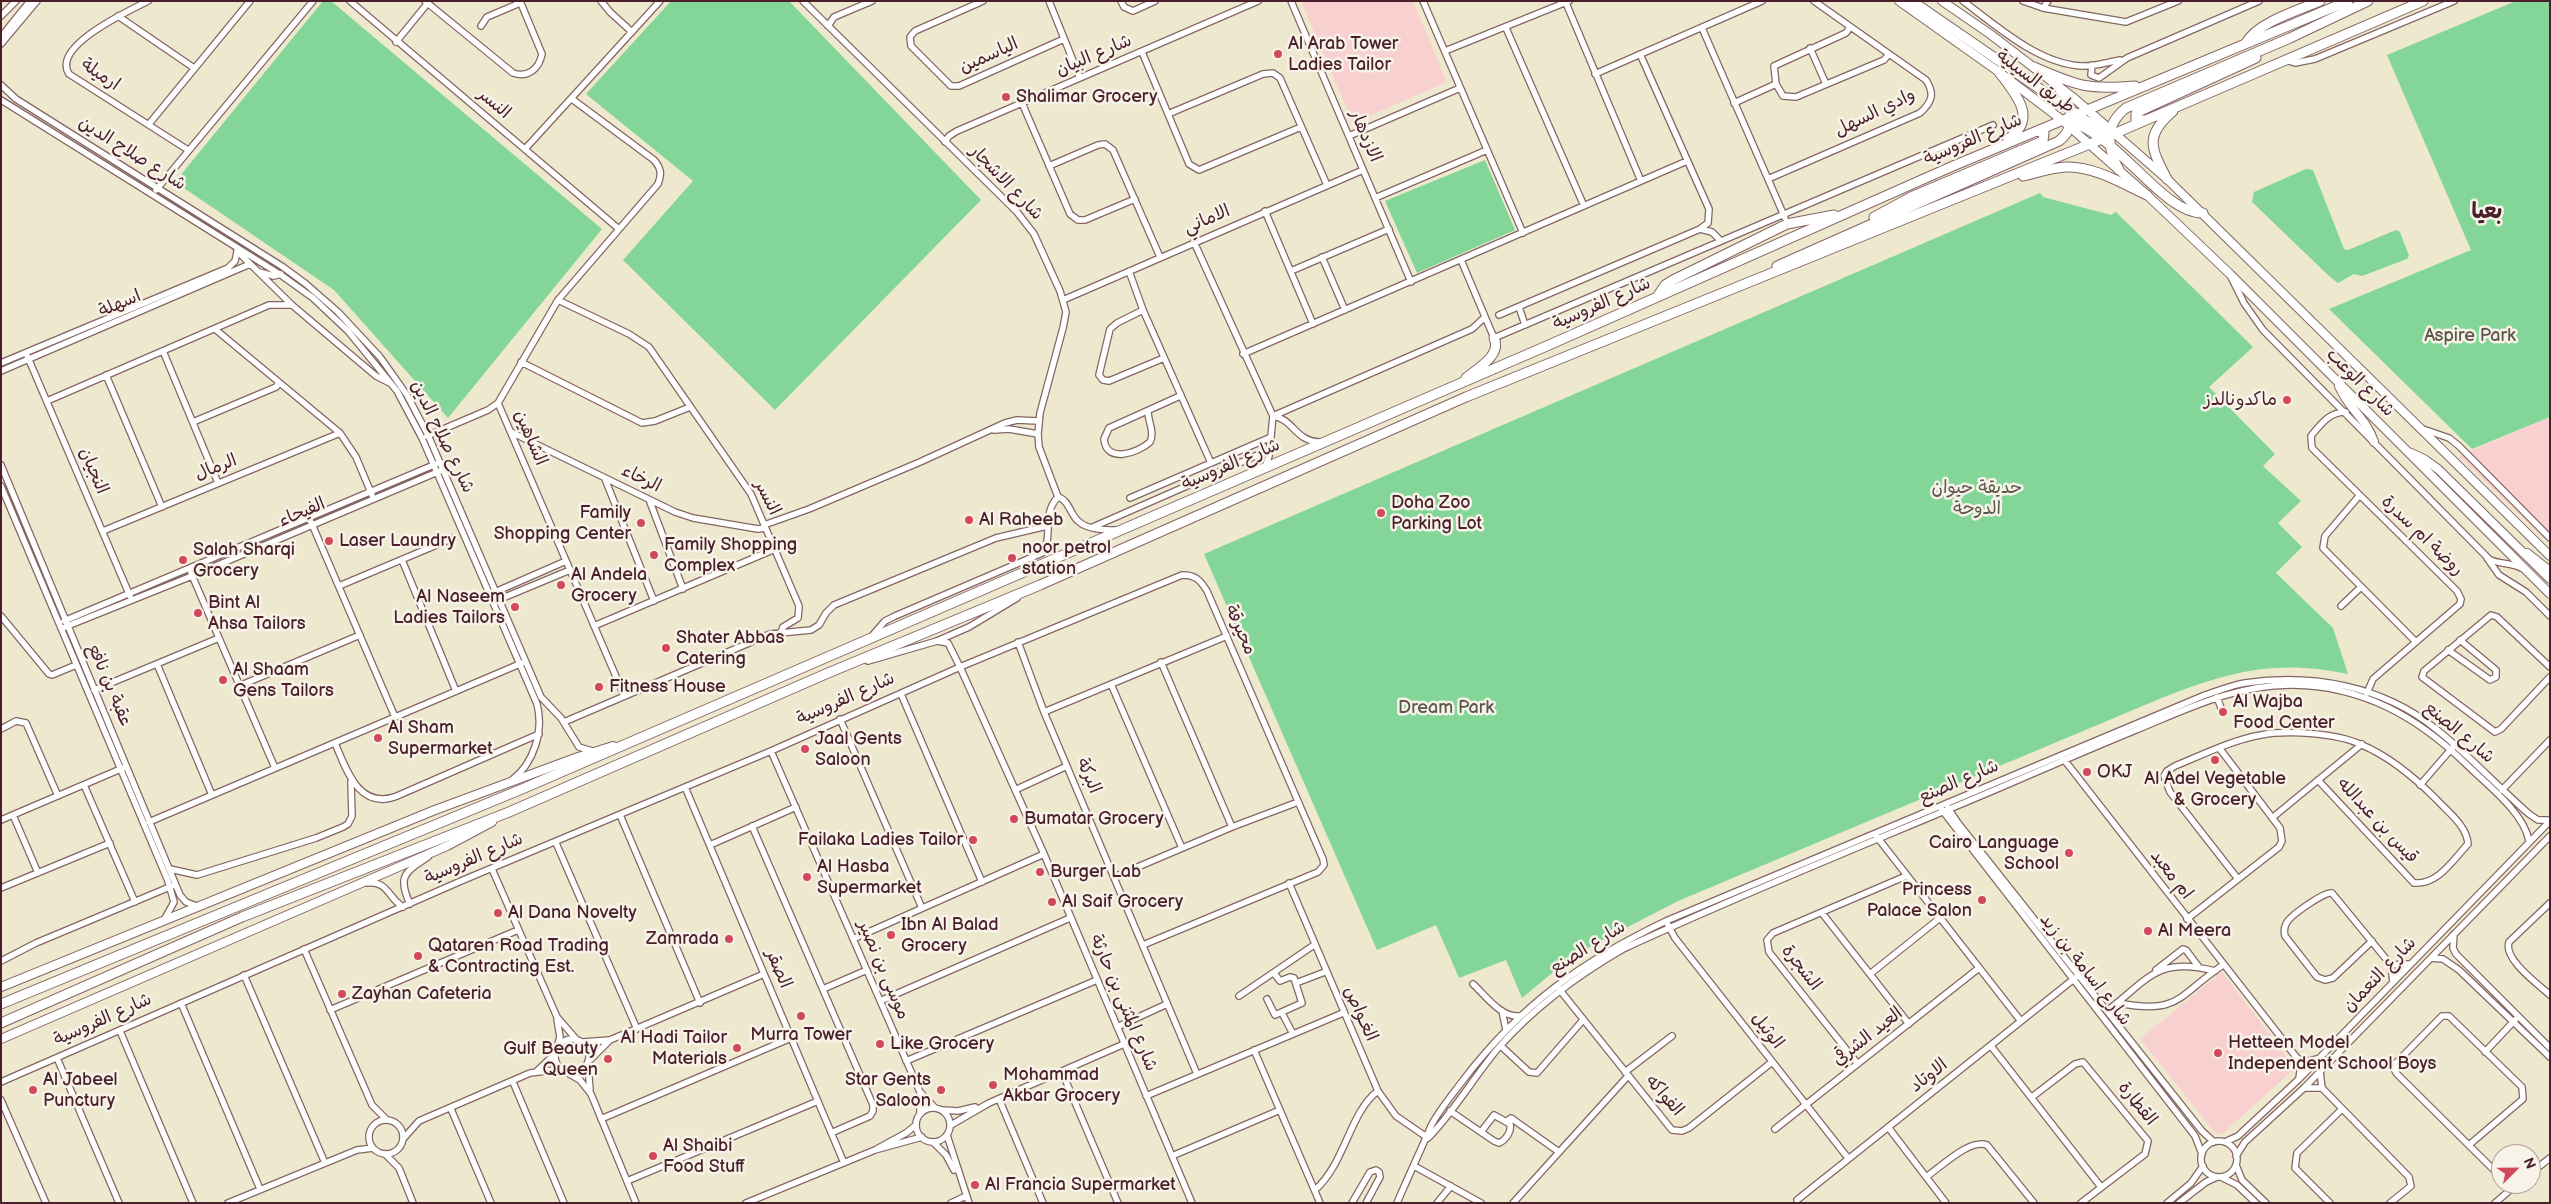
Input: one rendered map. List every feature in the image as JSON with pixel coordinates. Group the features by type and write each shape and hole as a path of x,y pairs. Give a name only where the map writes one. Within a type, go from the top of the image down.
{"highway":[{"path":"1912,1 2072,118 2109,135 2177,205 2190,212 2203,213"},
{"path":"2246,43 2260,27 2320,1"},
{"path":"2062,120 2072,118 2087,109 2348,1"},
{"path":"2120,170 2109,135 2118,114 2129,106 2290,38 2368,1"},
{"name":"شارع الفروسية","path":"1,1023 242,917 508,812 828,674 1040,586 1466,397 2090,144 2423,1"},
{"path":"2144,120 2136,120 2136,113 2247,62 2290,38"},
{"path":"2034,67 2073,84 2088,88 2145,85"},
{"path":"1993,150 2016,133 2023,116 2019,99 2000,72"},
{"path":"1725,292 1826,244 2052,145 2065,136 2072,118 2058,86"},
{"path":"2167,179 2154,152 2153,137 2159,123 2180,104"},
{"name":"شارع الفروسية","path":"1,1004 114,959 640,738 2062,120"},
{"path":"1826,244 1911,198 2043,141 2044,133 2037,131"},
{"path":"1998,182 2056,168 2077,168 2098,173 2147,194"},
{"path":"1657,297 1666,285 1674,280 1787,224 1804,219 1847,213"},
{"path":"1458,384 1495,351 1495,340"}],"main road":[{"name":"طريق السيلية","path":"1899,1 2000,72 2062,120"},
{"name":"طريق السيلية","path":"1942,1 2034,67 2087,109"},
{"name":"شارع الوعب","path":"2087,109 2109,135 2167,179 2203,213 2414,424 2550,556"},
{"name":"طريق السيلية","path":"2072,118 2090,144 2147,194"},
{"name":"شارع الوعب","path":"2147,194 2230,274 2550,594"},
{"path":"2338,384 2344,398 2369,427 2374,442"},
{"path":"2409,452 2432,463 2550,579"},
{"path":"2519,550 2532,556 2550,572"},
{"name":"شارع الفروسية","path":"1,987 503,784 640,738"},
{"name":"شارع الفروسية","path":"1,1039 447,846 508,812"}],"street":[{"path":"1,16 16,1"},
{"path":"1,36 30,1"},
{"path":"1,44 37,1"},
{"name":"ارميلة","path":"148,1 118,16 74,48 66,60 66,70 69,74 188,150"},
{"path":"149,124 250,1"},
{"path":"153,194 313,1"},
{"name":"النسر","path":"350,1 396,42 619,229"},
{"path":"601,1 632,32"},
{"path":"525,149 660,1"},
{"name":"شارع الاشجار","path":"803,1 1026,221 1041,248 1063,300 1066,312 1038,421 1039,447 1058,496 1064,500 1078,521 1093,527 1121,530"},
{"path":"828,26 834,17 872,1"},
{"name":"الياسمين","path":"983,1 915,31 910,37 911,46 951,86 959,86 1064,39"},
{"path":"1048,1 1080,78"},
{"path":"1121,1 1124,7 1133,11 1155,1"},
{"name":"شارع البيان","path":"945,142 949,136 957,131 1142,52 1248,3 1258,1"},
{"name":"الازدهار","path":"1291,1 1411,282"},
{"path":"1423,1 1523,233"},
{"path":"1595,74 1762,1"},
{"name":"وادي السهل","path":"1768,179 1920,112 1929,105 1932,89 1926,80 1814,1"},
{"path":"1963,1 2043,55 2068,64 2092,65 2127,58 2259,1"},
{"path":"2023,1 2044,8 2126,22 2178,1"},
{"path":"2044,8 2048,1"},
{"path":"2285,60 2295,63 2315,59 2454,1"},
{"path":"396,42 426,2 512,73 520,75 530,73 535,68 542,54 520,2 487,17 481,26"},
{"path":"1445,51 1567,2 1595,74 1641,181"},
{"path":"118,16 194,68"},
{"path":"1850,26 1846,33 1774,66 1773,73 1776,84 1783,96 1792,98 1884,60 1889,54"},
{"path":"1506,28 1584,206"},
{"path":"1702,28 1787,224"},
{"path":"1810,48 1826,84"},
{"path":"1142,52 1189,164 1199,170 1300,127"},
{"path":"1499,315 1700,229 1708,223 1710,213 1640,54"},
{"path":"2092,65 2092,75 2099,78 2127,58"},
{"path":"1168,114 1263,74 1273,73 1280,78 1327,185"},
{"path":"1734,103 1776,84"},
{"name":"شارع صلاح الدين","path":"1,85 16,99 283,267 338,312 380,357 397,379 425,436 497,600 523,662 538,709 539,734 523,769 503,784"},
{"path":"1349,136 1460,88"},
{"path":"498,403 558,300 658,184 661,171 654,160 572,99"},
{"name":"شارع صلاح الدين","path":"1,100 281,274 317,302 348,331 391,383 425,436"},
{"path":"1022,103 1070,214 1078,220 1085,220 1135,199"},
{"path":"1461,260 1495,340 1525,325 1993,125"},
{"path":"1049,166 1098,145 1106,144 1113,150 1160,257"},
{"path":"1375,198 1487,150"},
{"path":"1243,354 1687,161"},
{"name":"الاماني","path":"1063,300 1363,170"},
{"path":"1265,211 1313,324"},
{"path":"1290,271 1389,229"},
{"path":"1700,229 1712,232 1720,241"},
{"name":"شارع صلاح الدين","path":"229,242 256,272 292,305 376,376 391,383"},
{"path":"1194,242 1243,354 1273,416 1265,468"},
{"name":"اسهلة","path":"1,363 228,268 235,261 238,252"},
{"path":"1322,257 1345,310"},
{"name":"اسهلة","path":"1,371 250,264"},
{"path":"256,272 274,276 281,274 284,270 283,267"},
{"path":"1129,271 1143,310 1211,463"},
{"path":"2230,274 2244,303 2263,330 2486,556 2493,561 2512,563 2526,570"},
{"path":"269,305 274,298 274,289"},
{"name":"النسر","path":"558,300 629,334 649,347 748,489 800,610 798,618 783,627 781,632"},
{"path":"47,401 269,305 278,303 292,305"},
{"path":"1519,307 1525,325"},
{"path":"1143,310 1117,323 1110,329 1099,375 1103,380 1109,381 1164,358"},
{"name":"شارع الفروسية","path":"1273,416 1472,329 1485,317"},
{"path":"215,329 340,433 356,457 374,500"},
{"path":"163,351 218,483"},
{"name":"النجيان","path":"26,353 130,598"},
{"path":"522,362 642,422 655,421 690,407"},
{"path":"106,375 162,507"},
{"path":"391,383 397,379"},
{"path":"193,422 276,387 280,383"},
{"path":"1148,411 1148,422 1152,435 1147,445 1123,455 1111,452 1104,443 1106,431 1139,414 1180,396"},
{"path":"2330,397 2332,406 2330,415 2346,412"},
{"name":"الشاهين","path":"425,436 488,410 498,403 624,695"},
{"path":"1139,414 1148,422"},
{"name":"روضة ام سدرة","path":"2330,415 2311,436 2310,444 2359,496 2457,591 2461,599 2460,604 2373,679 2366,694"},
{"path":"1273,416 1282,418 1303,439 1312,442 1325,441"},
{"name":"الرخاء","path":"511,432 650,502 694,518 758,529 990,432 1012,421 1038,421"},
{"name":"شارع الوعب","path":"2414,424 2449,438 2460,446 2550,538"},
{"name":"الرخاء","path":"990,432 1009,429 1038,434"},
{"name":"الرمال","path":"103,531 340,433"},
{"path":"1130,498 1269,438"},
{"path":"1093,527 1269,450"},
{"name":"الفيحاء","path":"60,626 192,576 437,464"},
{"name":"عقبة بن نافع","path":"2,468 96,690 144,824 170,869 173,885 173,906 163,921"},
{"name":"الفيحاء","path":"130,598 190,569 311,522 374,500 440,471"},
{"path":"605,479 654,601"},
{"name":"عقبة بن نافع","path":"1,486 4,502 88,693 151,821 158,847 173,885 182,899 199,906"},
{"path":"564,722 764,636 781,632 811,630 819,625 828,609 838,603 996,538 1047,526 1050,510 1058,496"},
{"path":"2359,496 2326,536 2322,548 2416,642"},
{"path":"650,502 683,589"},
{"path":"311,522 395,717"},
{"name":"شارع الفروسية","path":"871,638 885,622 895,616 1036,557 1046,548 1047,526"},
{"path":"339,586 453,538"},
{"path":"594,626 775,549"},
{"path":"2486,556 2493,568 2502,577 2526,592 2550,616"},
{"path":"402,560 456,691"},
{"path":"494,593 566,562"},
{"path":"2501,562 2499,569 2502,577"},
{"path":"190,569 275,768"},
{"path":"497,600 570,570"},
{"name":"محيرقة","path":"1018,642 1182,575 1192,575 1201,580 1324,858 1324,865 1318,872 1288,883"},
{"name":"شارع الفروسية","path":"828,674 938,641 961,631 1040,586"},
{"path":"2341,606 2361,587"},
{"path":"2550,667 2492,615 2424,671 2422,677 2495,732 2550,677"},
{"path":"1,616 49,674 52,675 76,665"},
{"path":"952,649 953,638 961,631"},
{"path":"240,686 360,635"},
{"path":"1044,712 1227,636"},
{"path":"88,693 219,638"},
{"path":"2448,650 2490,680 2496,678 2496,670 2460,640"},
{"path":"938,641 946,642 952,649"},
{"name":"شارع الفروسية","path":"1,1082 390,912 771,751 1018,642"},
{"name":"البركة","path":"1018,642 1044,712 1197,1074"},
{"name":"شارع المثنى بن حارثة","path":"952,649 1044,854 1192,1203"},
{"path":"144,824 523,662"},
{"name":"شارع صلاح الدين","path":"523,662 546,704 564,722 579,747 595,752"},
{"path":"1161,662 1232,827"},
{"path":"157,664 212,795"},
{"name":"شارع الصنع","path":"1397,1203 1432,1126 1453,1094 1506,1030 1520,1016 1620,943 1666,921 1944,808 2205,695 2243,683 2280,679 2330,682 2410,711 2435,728 2521,820 2529,841"},
{"path":"1111,684 1182,848"},
{"name":"شارع الصنع","path":"2062,758 2217,697 2257,687 2292,685 2366,694"},
{"path":"901,694 982,882"},
{"path":"2217,697 2221,708"},
{"path":"538,709 546,704"},
{"path":"840,719 922,908"},
{"path":"1,729 16,721 26,723 58,796"},
{"path":"351,782 373,797 389,799 539,734"},
{"name":"قيس بن عبدالله","path":"2238,879 2165,783 2164,776 2166,771 2261,735 2288,734 2332,737 2362,744 2394,764 2420,785 2466,832 2468,844 2435,879 2421,883 2414,882 2318,780"},
{"path":"2502,790 2550,740"},
{"path":"170,869 197,876 316,838 348,824 352,816 351,782 335,743"},
{"path":"2272,818 2362,744"},
{"path":"2420,785 2452,747"},
{"name":"شارع الصنع","path":"2452,747 2528,814 2538,820 2550,820"},
{"path":"2187,919 2279,847 2282,840 2281,834 2272,818 2220,749"},
{"name":"موسى بن نصير","path":"771,751 920,1092 934,1107"},
{"name":"ام معبد","path":"2062,758 2298,1058"},
{"path":"1015,790 1067,766"},
{"path":"1,820 125,767"},
{"path":"84,785 135,902"},
{"name":"الصقر","path":"685,787 844,1163"},
{"path":"1114,877 1232,827 1298,802"},
{"path":"710,845 796,807"},
{"name":"شارع اسامة بن زيد","path":"1944,808 2076,977 2195,1136 2202,1154"},
{"path":"14,815 38,873"},
{"path":"620,815 700,1003"},
{"name":"شارع النعمان","path":"2226,1142 2238,1136 2299,1079 2550,820"},
{"path":"752,826 874,1111 870,1116 831,1133"},
{"path":"1877,836 1906,876 2020,1020"},
{"name":"شارع الصنع","path":"1428,1138 1501,1046 1558,988 1622,949 1877,836"},
{"name":"شارع النعمان","path":"2236,1156 2245,1142 2304,1088 2550,836"},
{"path":"556,842 637,1029"},
{"path":"1,888 110,843"},
{"path":"410,904 403,888 407,872 447,846"},
{"path":"853,940 1044,854"},
{"path":"492,869 557,1017 560,1037 555,1054 538,1071"},
{"name":"الشجرة","path":"1857,1063 1769,952 1767,940 1773,933 1906,876"},
{"path":"357,886 371,883 380,884 388,888 394,899 403,907"},
{"path":"1143,945 1288,883"},
{"name":"الغـواص","path":"1288,883 1342,1013 1378,1091 1396,1116 1428,1138"},
{"path":"1,961 36,943 173,885"},
{"path":"1747,887 1749,894"},
{"path":"2372,941 2333,978 2325,980 2317,977 2286,936 2284,930 2288,919 2328,892 2337,896 2392,965 2393,982"},
{"path":"390,912 394,899"},
{"path":"2550,903 2509,942 2507,947 2510,957 2550,995"},
{"path":"1822,913 1909,1024"},
{"path":"880,1001 1070,918"},
{"path":"1870,974 1940,918"},
{"name":"الوثيل","path":"1666,921 1669,928 1772,1062 1808,1104 1848,1158"},
{"path":"330,1010 518,930"},
{"path":"2454,934 2453,948 2456,954 2549,1056"},
{"path":"1239,996 1314,945"},
{"path":"304,949 372,1105 373,1125 357,1150"},
{"path":"2154,974 2159,966 2183,949 2187,951 2198,966"},
{"path":"2431,958 2443,959 2449,962 2550,1048"},
{"path":"2392,965 2406,966 2411,964"},
{"path":"2118,1003 2148,1008 2166,1006 2182,998 2223,965"},
{"path":"2107,1012 2154,974 2168,967 2198,966 2215,971"},
{"name":"العيد الشرقي","path":"1775,1129 1979,968"},
{"path":"823,989 867,970"},
{"path":"1296,983 1326,972"},
{"path":"1267,999 1274,1014 1282,1013 1302,1003 1296,983 1291,977 1280,981 1274,973"},
{"path":"557,1017 576,1039 583,1042 610,1040 764,974"},
{"path":"244,976 325,1163"},
{"name":"شارع اسامة بن زيد","path":"2076,977 2107,1012 2202,1132 2214,1142"},
{"name":"الاوتاد","path":"1798,1200 2076,977"},
{"path":"906,1061 1097,980"},
{"path":"1473,984 1502,1011 1513,1017 1520,1016"},
{"name":"الفواكه","path":"1558,988 1669,1127 1682,1131 1689,1128 1772,1062"},
{"path":"181,1003 260,1189"},
{"path":"1117,1027 1167,1004"},
{"path":"1502,1011 1506,1030"},
{"path":"1282,1013 1293,1034"},
{"path":"1146,1096 1342,1013"},
{"path":"2470,1145 2523,1099 2522,1087 2449,1016 2442,1016 2395,1064 2394,1069 2491,1167"},
{"path":"2485,1052 2515,1019"},
{"path":"1501,1046 1529,1072 1537,1073 1584,1020"},
{"path":"120,1030 193,1203"},
{"path":"1513,1203 1626,1074 1672,1036"},
{"path":"601,1119 791,1038"},
{"path":"557,1047 566,1040 576,1039"},
{"path":"372,1105 386,1119 399,1125 415,1124 538,1071 554,1070 578,1073 610,1040"},
{"path":"583,1042 588,1050 591,1094 636,1203"},
{"path":"746,1203 875,1150 906,1134 916,1125 920,1114 934,1107 942,1110 958,1111 989,1103 1124,1044"},
{"path":"1991,1046 2101,1187"},
{"path":"1254,1050 1320,1203"},
{"path":"555,1054 558,1066 580,1080 591,1094"},
{"path":"57,1058 119,1203"},
{"path":"2298,1058 2309,1062 2320,1058"},
{"path":"2298,1058 2301,1070 2299,1079"},
{"name":"القطارة","path":"2032,1097 2075,1064 2083,1062 2145,1136 2148,1146 2145,1154 2081,1203"},
{"path":"2320,1071 2322,1088 2409,1177 2411,1186 2390,1203"},
{"path":"1062,1072 1118,1203"},
{"path":"513,1082 564,1203"},
{"path":"2304,1088 2322,1088"},
{"path":"1315,1190 1328,1178 1366,1103 1378,1091"},
{"name":"موسى بن نصير","path":"920,1092 920,1114"},
{"path":"999,1099 1043,1203"},
{"path":"1,1100 46,1203"},
{"path":"627,1181 818,1101"},
{"path":"969,1203 947,1135 951,1125 989,1103"},
{"path":"451,1109 491,1203"},
{"path":"2330,1203 2295,1168 2294,1162 2297,1153 2342,1109"},
{"path":"942,1110 948,1116 951,1125"},
{"path":"1172,1156 1280,1110"},
{"path":"1450,1111 1494,1141 1502,1141 1511,1128 1507,1121 1494,1115 1481,1132"},
{"path":"1507,1121 1511,1118 1559,1152"},
{"path":"373,1125 386,1119"},
{"path":"411,1202 399,1168 398,1149 415,1124"},
{"path":"399,1125 403,1139"},
{"path":"916,1125 922,1137 933,1142 946,1155 961,1183"},
{"path":"1888,1127 1946,1203"},
{"path":"368,1135 373,1148"},
{"path":"933,1142 947,1135"},
{"path":"875,1150 922,1137"},
{"path":"2256,1203 2237,1185 2209,1173 2203,1166 2202,1154 2207,1146 2214,1142 2226,1142 2233,1148 2236,1156 2236,1165 2242,1180 2266,1203"},
{"path":"1926,1177 1972,1144 1982,1143 1987,1145 2034,1203"},
{"path":"228,1203 357,1150 373,1148 385,1154 399,1168"},
{"path":"385,1154 398,1149"},
{"path":"2179,1203 2206,1182 2230,1173 2236,1165"},
{"path":"1414,1166 1482,1203"},
{"path":"2167,1203 2191,1183 2203,1166"},
{"path":"1352,1203 1370,1172 1376,1170 1379,1172 1380,1177 1366,1203"},
{"path":"1437,1203 1451,1186"},
{"path":"2494,1203 2503,1194"},
{"path":"951,1203 966,1196"}],"shaded area":[{"path":"1301,1 1413,1 1447,82 1353,123"},
{"path":"2550,417 2550,544 2459,456"},
{"name":"Hetteen Model Independent School Boys","path":"2222,972 2295,1068 2222,1134 2216,1134 2140,1039"}],"green space":[{"path":"323,1 331,1 602,229 448,418 334,290 175,182"},
{"path":"671,1 789,1 981,200 775,410 623,260 693,181 586,94"},
{"name":"Aspire Park","path":"2516,1 2550,1 2550,417 2472,449 2329,309 2471,250 2387,55"},
{"path":"1485,160 1515,230 1417,273 1385,201"},
{"path":"2306,169 2313,170 2344,249 2348,250 2396,230 2400,232 2409,256 2407,259 2362,276 2354,274 2338,283 2329,276 2252,202 2254,192"},
{"name":"حديقة حيوان الدوحة","path":"2040,193 2043,197 2111,215 2116,212 2253,347 2209,387 2275,454 2263,466 2301,501 2278,523 2302,547 2276,573 2333,628 2348,674 2298,668 2254,670 2211,680 2164,697 1678,901 1591,946 1562,965 1522,998 1506,960 1459,978 1436,925 1377,950 1204,554"}],"place":[{"name":"Al Arab Tower Ladies Tailor","path":"1278,54"},
{"name":"Shalimar Grocery","path":"1006,97"},
{"name":"ماكدونالدز","path":"2287,400"},
{"name":"Doha Zoo Parking Lot","path":"1381,513"},
{"name":"Al Raheeb","path":"969,520"},
{"name":"Family Shopping Center","path":"641,523"},
{"name":"Laser Laundry","path":"329,541"},
{"name":"Family Shopping Complex","path":"654,555"},
{"name":"noor petrol station","path":"1012,558"},
{"name":"Salah Sharqi Grocery","path":"183,560"},
{"name":"Al Andela Grocery","path":"561,585"},
{"name":"Al Naseem Ladies Tailors","path":"515,607"},
{"name":"Bint Al Ahsa Tailors","path":"198,613"},
{"name":"Shater Abbas Catering","path":"666,648"},
{"name":"Al Shaam Gens Tailors","path":"223,680"},
{"name":"Fitness House","path":"599,687"},
{"name":"Al Wajba Food Center","path":"2223,712"},
{"name":"Al Sham Supermarket","path":"378,738"},
{"name":"Jaal Gents Saloon","path":"805,749"},
{"name":"Al Adel Vegetable & Grocery","path":"2215,760"},
{"name":"OKJ","path":"2087,772"},
{"name":"Bumatar Grocery","path":"1014,819"},
{"name":"Failaka Ladies Tailor","path":"973,840"},
{"name":"Cairo Language School","path":"2069,853"},
{"name":"Burger Lab","path":"1040,872"},
{"name":"Al Hasba Supermarket","path":"807,877"},
{"name":"Princess Palace Salon","path":"1982,900"},
{"name":"Al Saif Grocery","path":"1052,902"},
{"name":"Al Dana Novelty","path":"498,913"},
{"name":"Al Meera","path":"2148,931"},
{"name":"Ibn Al Balad Grocery","path":"891,935"},
{"name":"Zamrada","path":"729,939"},
{"name":"Qataren Road Trading & Contracting Est.","path":"418,956"},
{"name":"Zayhan Cafeteria","path":"342,994"},
{"name":"Murra Tower","path":"801,1016"},
{"name":"Like Grocery","path":"880,1044"},
{"name":"Al Hadi Tailor Materials","path":"737,1048"},
{"name":"Hetteen Model Independent School Boys","path":"2218,1053"},
{"name":"Gulf Beauty Queen","path":"608,1059"},
{"name":"Mohammad Akbar Grocery","path":"993,1085"},
{"name":"Al Jabeel Punctury","path":"33,1090"},
{"name":"Star Gents Saloon","path":"941,1090"},
{"name":"Al Shaibi Food Stuff","path":"653,1156"},
{"name":"Al Francia Supermarket","path":"975,1185"}],"district":[{"name":"بعيا","path":"2487,212"}],"park label":[{"name":"Dream Park","path":"1446,708"}]}
